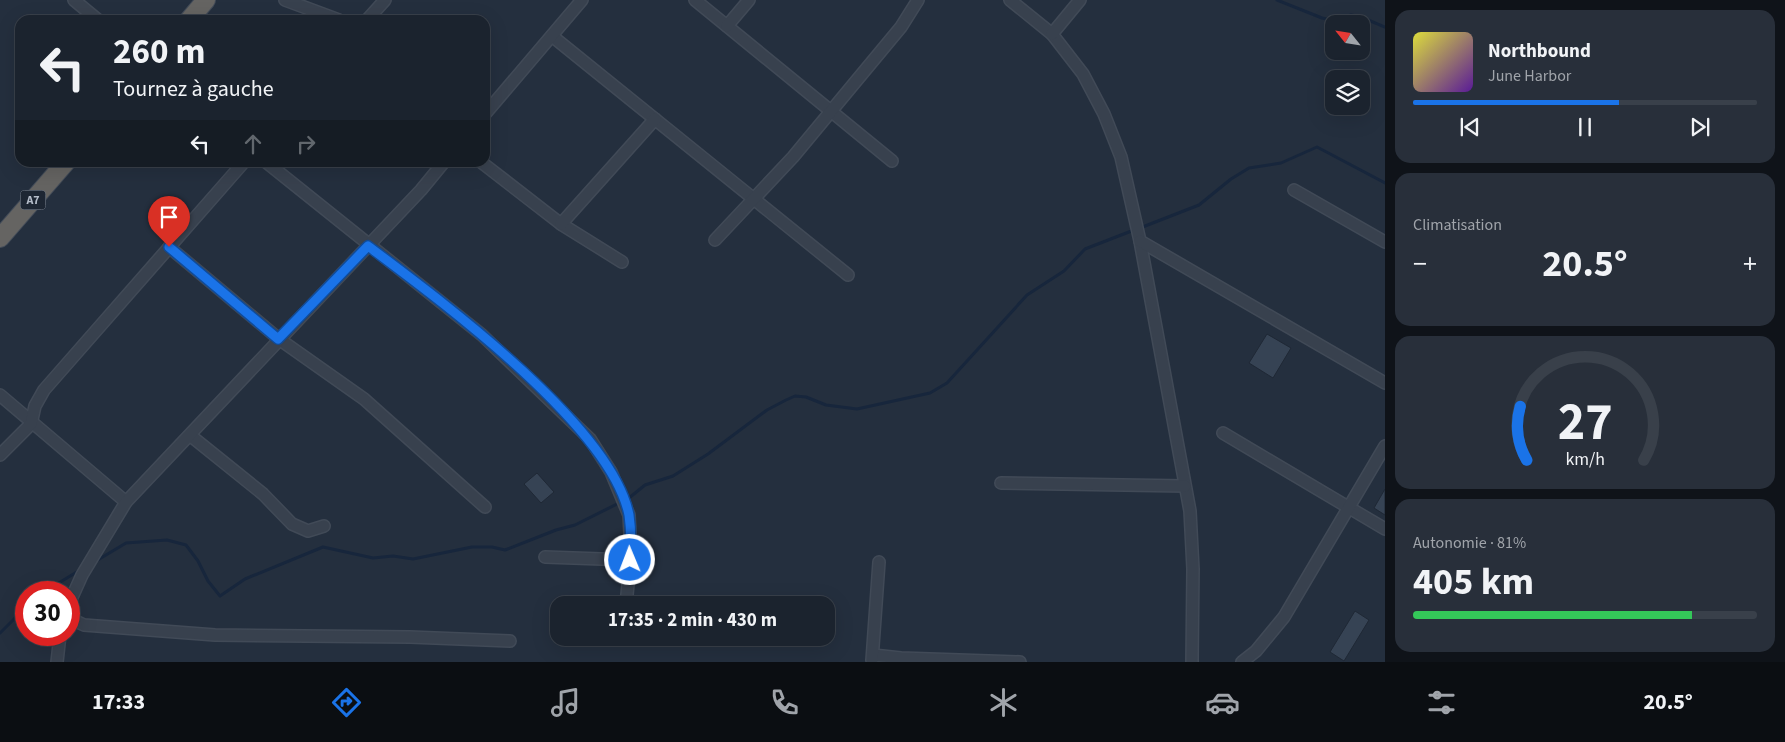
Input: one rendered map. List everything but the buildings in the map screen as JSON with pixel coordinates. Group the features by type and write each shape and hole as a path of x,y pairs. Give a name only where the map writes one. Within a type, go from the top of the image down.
{"highway":[{"path":"193,15 206,0"},
{"name":"A7","path":"0,237 62,167"}],"street":[{"path":"74,0 92,15"},
{"path":"285,0 326,15"},
{"path":"371,15 384,0"},
{"path":"490,108 582,0"},
{"path":"695,0 892,161"},
{"path":"727,26 749,0"},
{"path":"715,240 752,198 793,158 830,111 902,27 918,0"},
{"path":"1010,0 1052,34 1083,74 1104,114 1121,157 1140,239 1190,511 1193,569 1192,662"},
{"path":"1052,34 1080,0"},
{"path":"552,36 848,275"},
{"path":"561,224 655,119"},
{"path":"0,455 31,424 35,406 44,390 240,167"},
{"path":"272,167 368,246 441,301 546,396 590,439 621,492 629,514 630,560 627,596"},
{"path":"79,581 126,502 191,436 278,339 368,246 439,167"},
{"path":"487,167 561,224 622,262"},
{"path":"1294,190 1385,242"},
{"path":"1140,239 1385,383"},
{"path":"169,247 278,339 364,399 485,507"},
{"path":"0,395 31,424 126,502"},
{"path":"1223,433 1385,529"},
{"path":"191,436 263,494 292,524 308,531 324,526"},
{"path":"1242,662 1256,651 1284,617 1385,446"},
{"path":"1001,483 1185,486"},
{"path":"545,557 630,560"},
{"path":"879,562 872,658 1020,662"},
{"path":"80,623 84,625 215,635 410,637 510,641"},
{"path":"57,662 59,646"}],"waterway":[{"path":"1277,0 1322,18 1332,20 1351,15 1385,27"},
{"path":"1140,228 1199,205 1231,179 1249,168 1281,163 1317,147 1385,183"},
{"path":"96,561 126,543 167,540 186,545 198,561 208,581 220,596 245,579 323,547 373,558 393,556 413,559 472,547 492,547 505,550 556,530 575,525 629,498 645,485 673,476 708,454 767,410 795,396 806,397 826,405 857,409 930,393 947,383 1027,295 1064,271 1085,249 1134,230"},
{"path":"62,581 80,570"},
{"path":"0,633 15,618"}],"route":[{"path":"169,247 278,339 368,246 434,295 482,336 519,369 590,439 611,472 629,514 630,560"}]}
